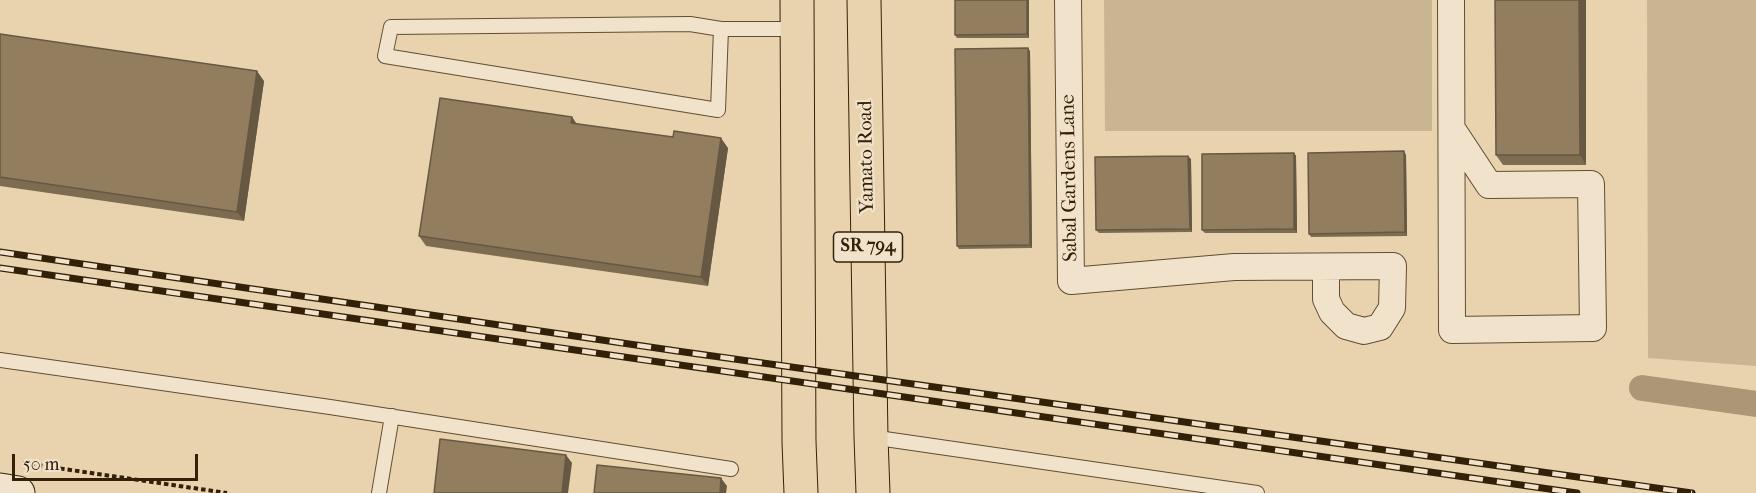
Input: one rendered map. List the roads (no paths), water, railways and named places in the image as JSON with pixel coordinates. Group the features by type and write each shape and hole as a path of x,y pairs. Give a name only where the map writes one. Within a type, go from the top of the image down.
{"main road":[{"name":"Yamato Road","path":"864,0 873,493"},
{"path":"797,14 801,493"},
{"path":"0,490 18,478"}],"street":[{"name":"Sabal Gardens Lane","path":"1068,0 1071,281 1234,267 1326,267"},
{"path":"1452,0 1452,129 1452,330 1593,328 1591,184 1489,185 1452,129"}],"lane":[{"path":"721,29 718,110 385,56 391,27 690,24 721,29 797,14"},
{"path":"0,360 392,416 731,469"},
{"path":"379,493 392,416"},
{"path":"871,437 1257,493"}],"waterway":[{"path":"1642,388 1756,404"}],"railway":[{"path":"0,252 677,351 1692,493"},
{"path":"0,268 1577,493"}]}
